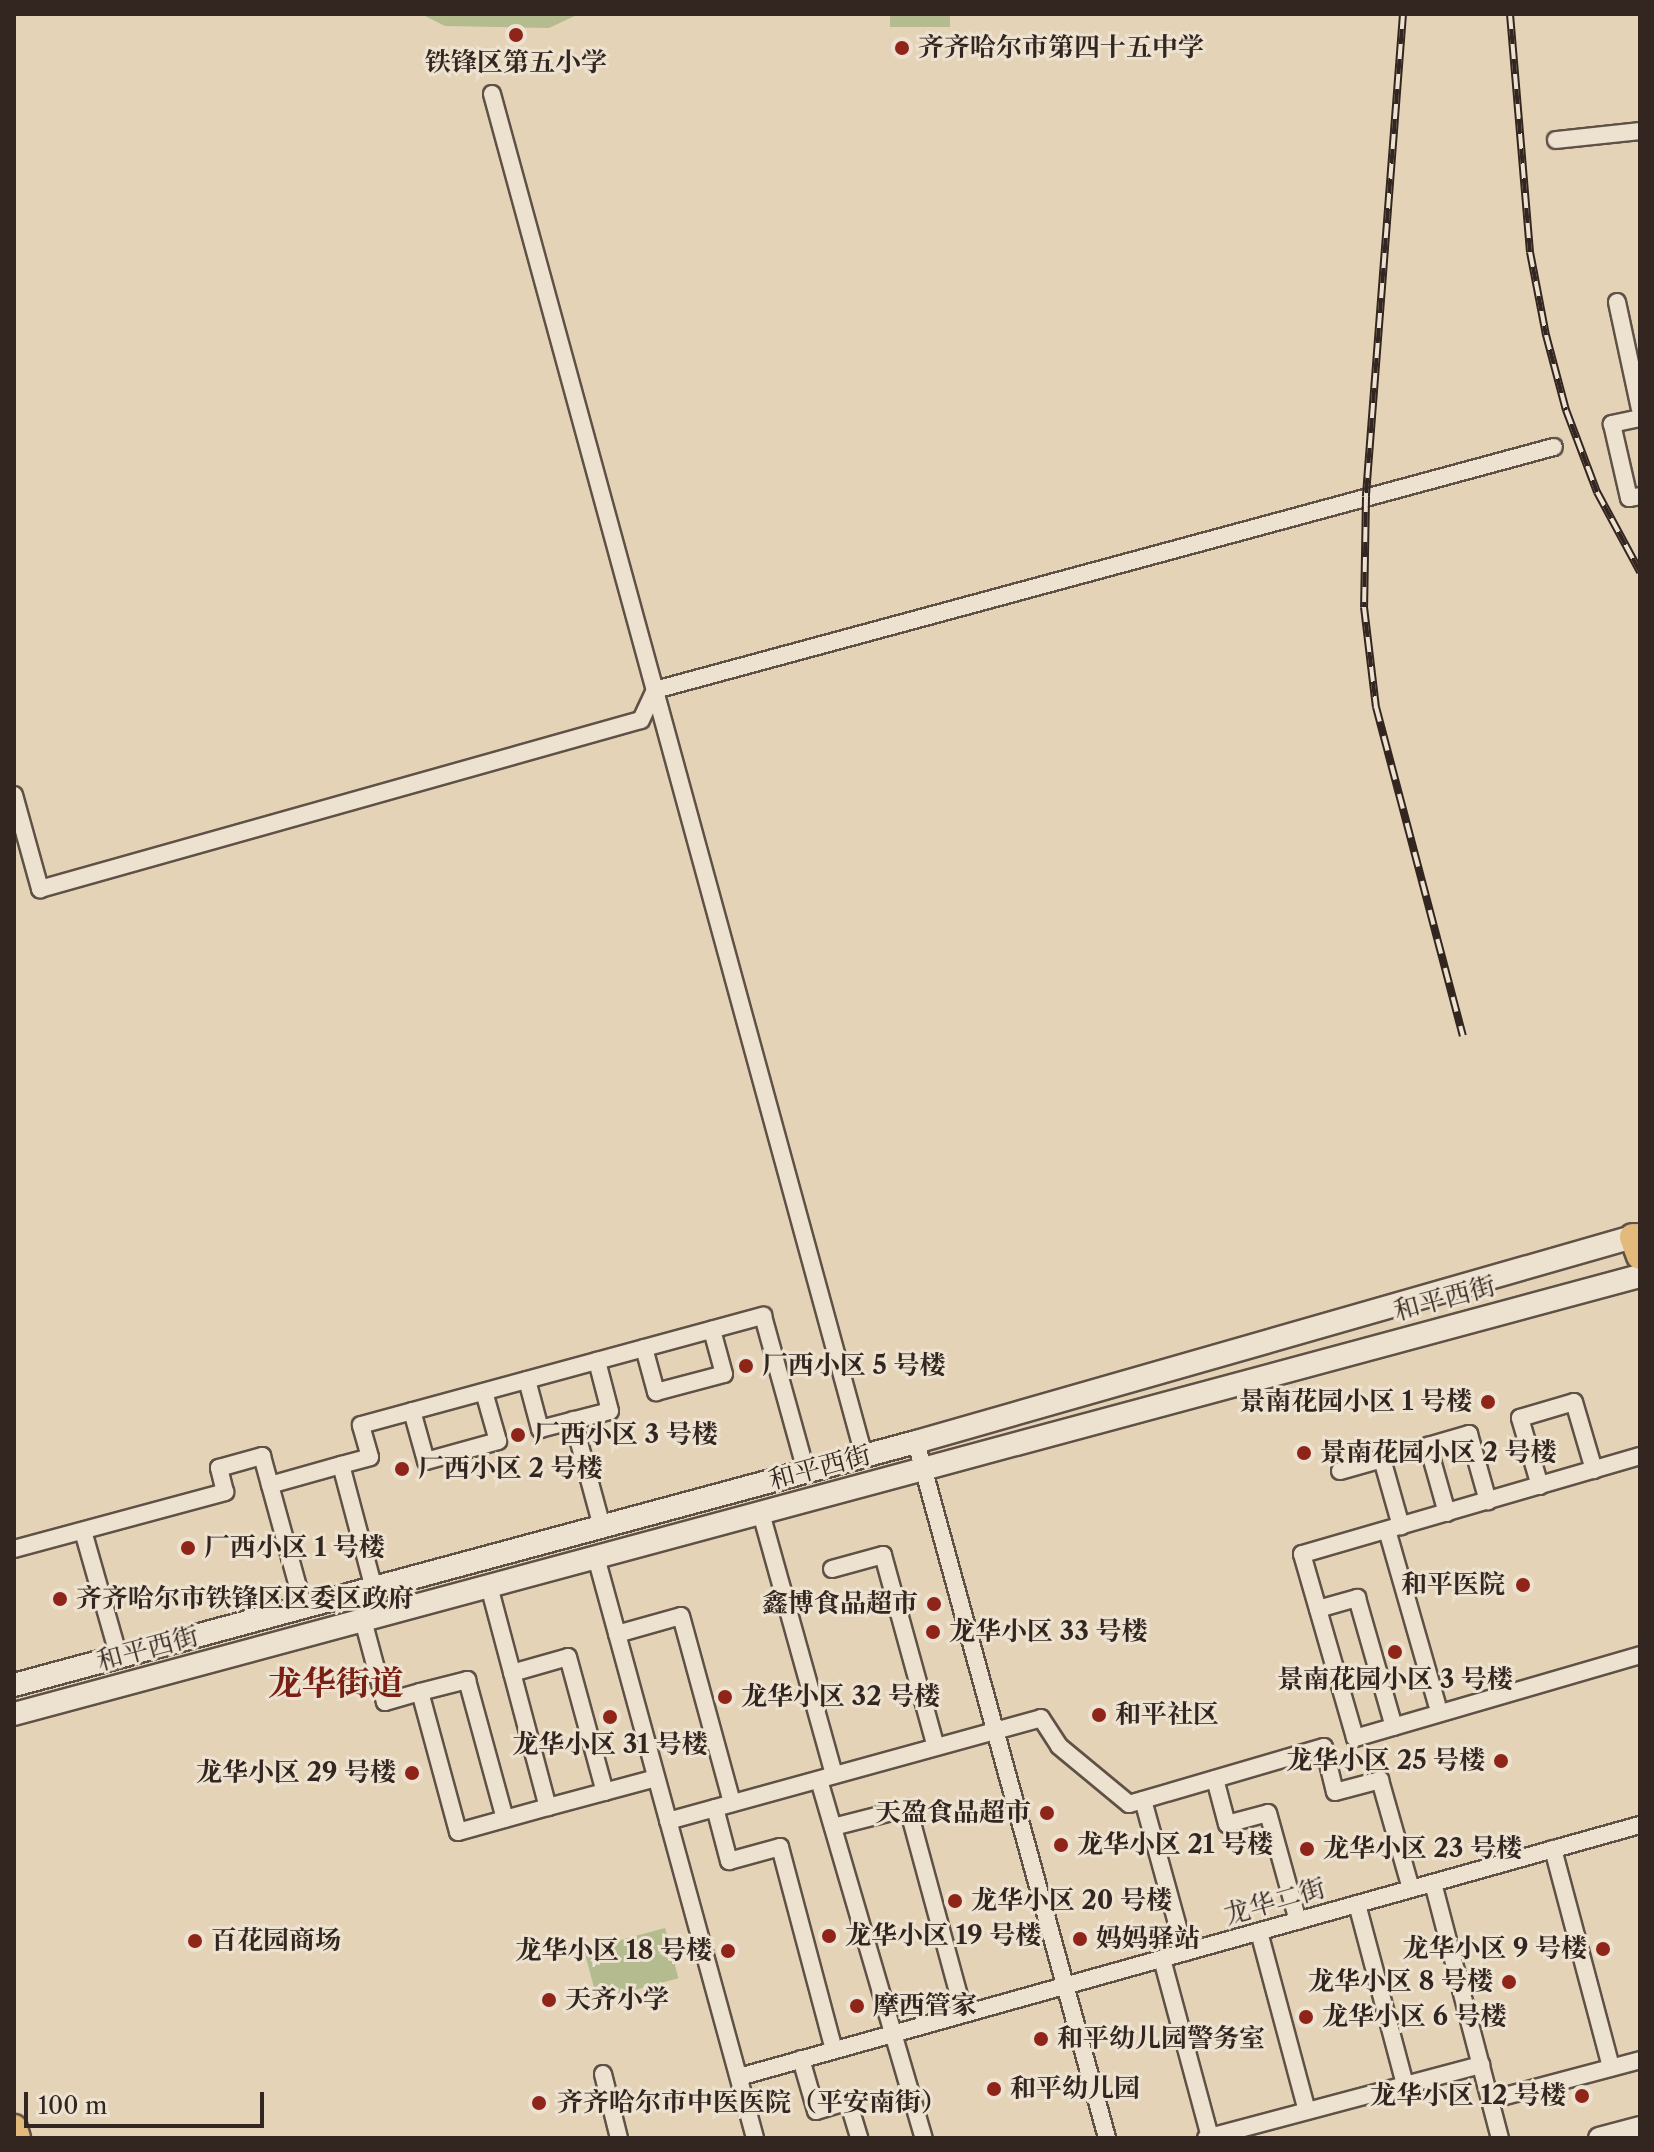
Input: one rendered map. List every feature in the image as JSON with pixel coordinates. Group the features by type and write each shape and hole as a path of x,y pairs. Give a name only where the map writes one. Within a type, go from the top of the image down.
{"main road":[{"name":"和平西街","path":"14,1685 916,1442 1638,1243"},
{"name":"和平西街","path":"14,1714 1640,1276"},
{"path":"14,2128 17,2138"}],"street":[{"path":"492,94 864,1456"},
{"path":"1556,140 1640,131"},
{"path":"1617,302 1640,409"},
{"path":"1640,418 1612,424 1629,498 1640,496"},
{"path":"14,795 16,814 40,889 641,720 655,690 1554,447"},
{"path":"270,1485 370,1457 361,1425 763,1316 806,1471"},
{"path":"644,1348 656,1392 724,1374 712,1330"},
{"path":"527,1380 540,1429 610,1411 597,1361"},
{"path":"412,1411 426,1461 498,1441 484,1392"},
{"path":"1540,1486 1520,1418 1574,1402 1594,1470"},
{"path":"573,1420 602,1527"},
{"path":"1447,1513 1428,1446 1455,1438 1469,1434 1488,1501"},
{"path":"916,1442 1107,2138"},
{"path":"14,1549 225,1492 219,1468 262,1456 304,1608"},
{"path":"1640,1456 1302,1554 1355,1738 1640,1655"},
{"path":"1340,1471 1382,1459 1394,1528 1437,1704"},
{"path":"341,1465 374,1589"},
{"path":"761,1513 826,1778 833,1827 924,2138"},
{"path":"83,1531 119,1657"},
{"path":"832,1569 883,1555 936,1747"},
{"path":"596,1557 739,2077 750,2137"},
{"path":"489,1586 548,1807"},
{"path":"1318,1609 1357,1598 1394,1727"},
{"path":"617,1634 681,1616 732,1803"},
{"path":"363,1620 385,1702 467,1680 505,1819"},
{"path":"512,1673 568,1657 605,1792"},
{"path":"420,1692 458,1832 656,1778"},
{"path":"668,1821 1041,1718 1059,1746 1129,1804 1324,1747 1335,1792 1380,1780 1411,1889"},
{"path":"1215,1779 1227,1824 1268,1813 1298,1921"},
{"path":"1143,1800 1185,1952"},
{"path":"715,1808 729,1861 780,1847 834,2050"},
{"path":"833,1827 908,1808 964,2014"},
{"name":"龙华二街","path":"739,2077 1640,1825"},
{"path":"1553,1849 1611,2067"},
{"path":"1433,1883 1500,2138"},
{"path":"1357,1904 1405,2085"},
{"path":"1259,1932 1307,2111"},
{"path":"1162,1959 1208,2138 1481,2065"},
{"path":"801,2059 816,2111 848,2101 859,2138"},
{"path":"1490,2100 1640,2060"},
{"path":"603,2074 619,2138"},
{"path":"1599,2138 1640,2127"}],"green space":[{"path":"421,14 579,14 549,28 445,26"},
{"path":"890,14 950,14 950,27 890,27"},
{"path":"665,1928 678,1978 597,2000 584,1950"}],"railway":[{"path":"1403,14 1366,497 1364,607 1376,707 1463,1036"},
{"path":"1510,14 1530,252 1546,335 1566,410 1597,492 1640,572"}],"place":[{"name":"铁锋区第五小学","path":"516,35"},
{"name":"齐齐哈尔市第四十五中学","path":"902,48"},
{"name":"厂西小区 5 号楼","path":"746,1366"},
{"name":"景南花园小区 1 号楼","path":"1488,1402"},
{"name":"厂西小区 3 号楼","path":"518,1435"},
{"name":"景南花园小区 2 号楼","path":"1304,1453"},
{"name":"厂西小区 2 号楼","path":"402,1469"},
{"name":"厂西小区 1 号楼","path":"188,1548"},
{"name":"和平医院","path":"1523,1585"},
{"name":"齐齐哈尔市铁锋区区委区政府","path":"60,1599"},
{"name":"鑫博食品超市","path":"934,1604"},
{"name":"龙华小区 33 号楼","path":"933,1632"},
{"name":"景南花园小区 3 号楼","path":"1395,1652"},
{"name":"龙华小区 32 号楼","path":"725,1697"},
{"name":"和平社区","path":"1099,1715"},
{"name":"龙华小区 31 号楼","path":"610,1717"},
{"name":"龙华小区 25 号楼","path":"1501,1761"},
{"name":"龙华小区 29 号楼","path":"412,1773"},
{"name":"天盈食品超市","path":"1047,1813"},
{"name":"龙华小区 21 号楼","path":"1061,1845"},
{"name":"龙华小区 23 号楼","path":"1307,1849"},
{"name":"龙华小区 20 号楼","path":"955,1901"},
{"name":"龙华小区 19 号楼","path":"829,1936"},
{"name":"妈妈驿站","path":"1080,1939"},
{"name":"百花园商场","path":"195,1941"},
{"name":"龙华小区 9 号楼","path":"1603,1949"},
{"name":"龙华小区 18 号楼","path":"728,1951"},
{"name":"龙华小区 8 号楼","path":"1509,1982"},
{"name":"天齐小学","path":"549,2000"},
{"name":"摩西管家","path":"857,2006"},
{"name":"龙华小区 6 号楼","path":"1306,2017"},
{"name":"和平幼儿园警务室","path":"1041,2039"},
{"name":"和平幼儿园","path":"994,2089"},
{"name":"龙华小区 12 号楼","path":"1582,2096"},
{"name":"齐齐哈尔市中医医院（平安南街）","path":"539,2103"}],"district":[{"name":"龙华街道","path":"336,1684"}]}
